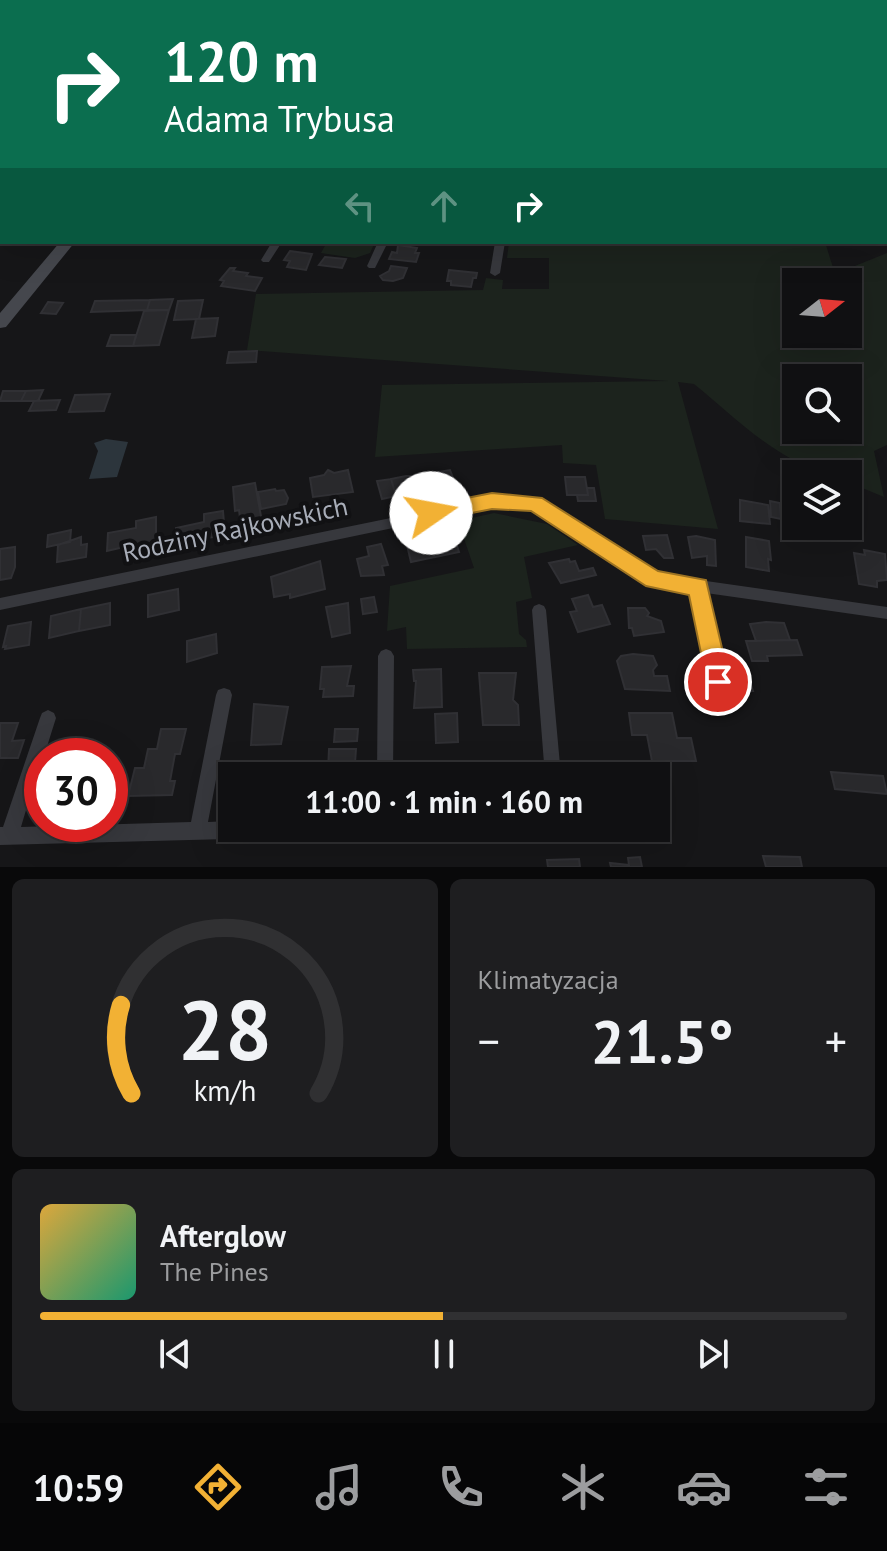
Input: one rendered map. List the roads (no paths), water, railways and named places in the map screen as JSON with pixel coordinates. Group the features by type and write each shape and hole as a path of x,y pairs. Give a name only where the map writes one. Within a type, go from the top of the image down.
{"main road":[{"path":"0,323 66,244"}],"street":[{"path":"266,260 276,244"},
{"path":"372,266 382,244"},
{"path":"495,273 500,244"},
{"name":"Rodziny Rajkowskich","path":"0,604 508,499 545,507 654,580 887,613"},
{"path":"698,587 718,682"},
{"path":"539,610 552,762"},
{"path":"385,762 386,656"},
{"path":"198,830 224,695"},
{"path":"48,718 5,836 218,830"}]}
